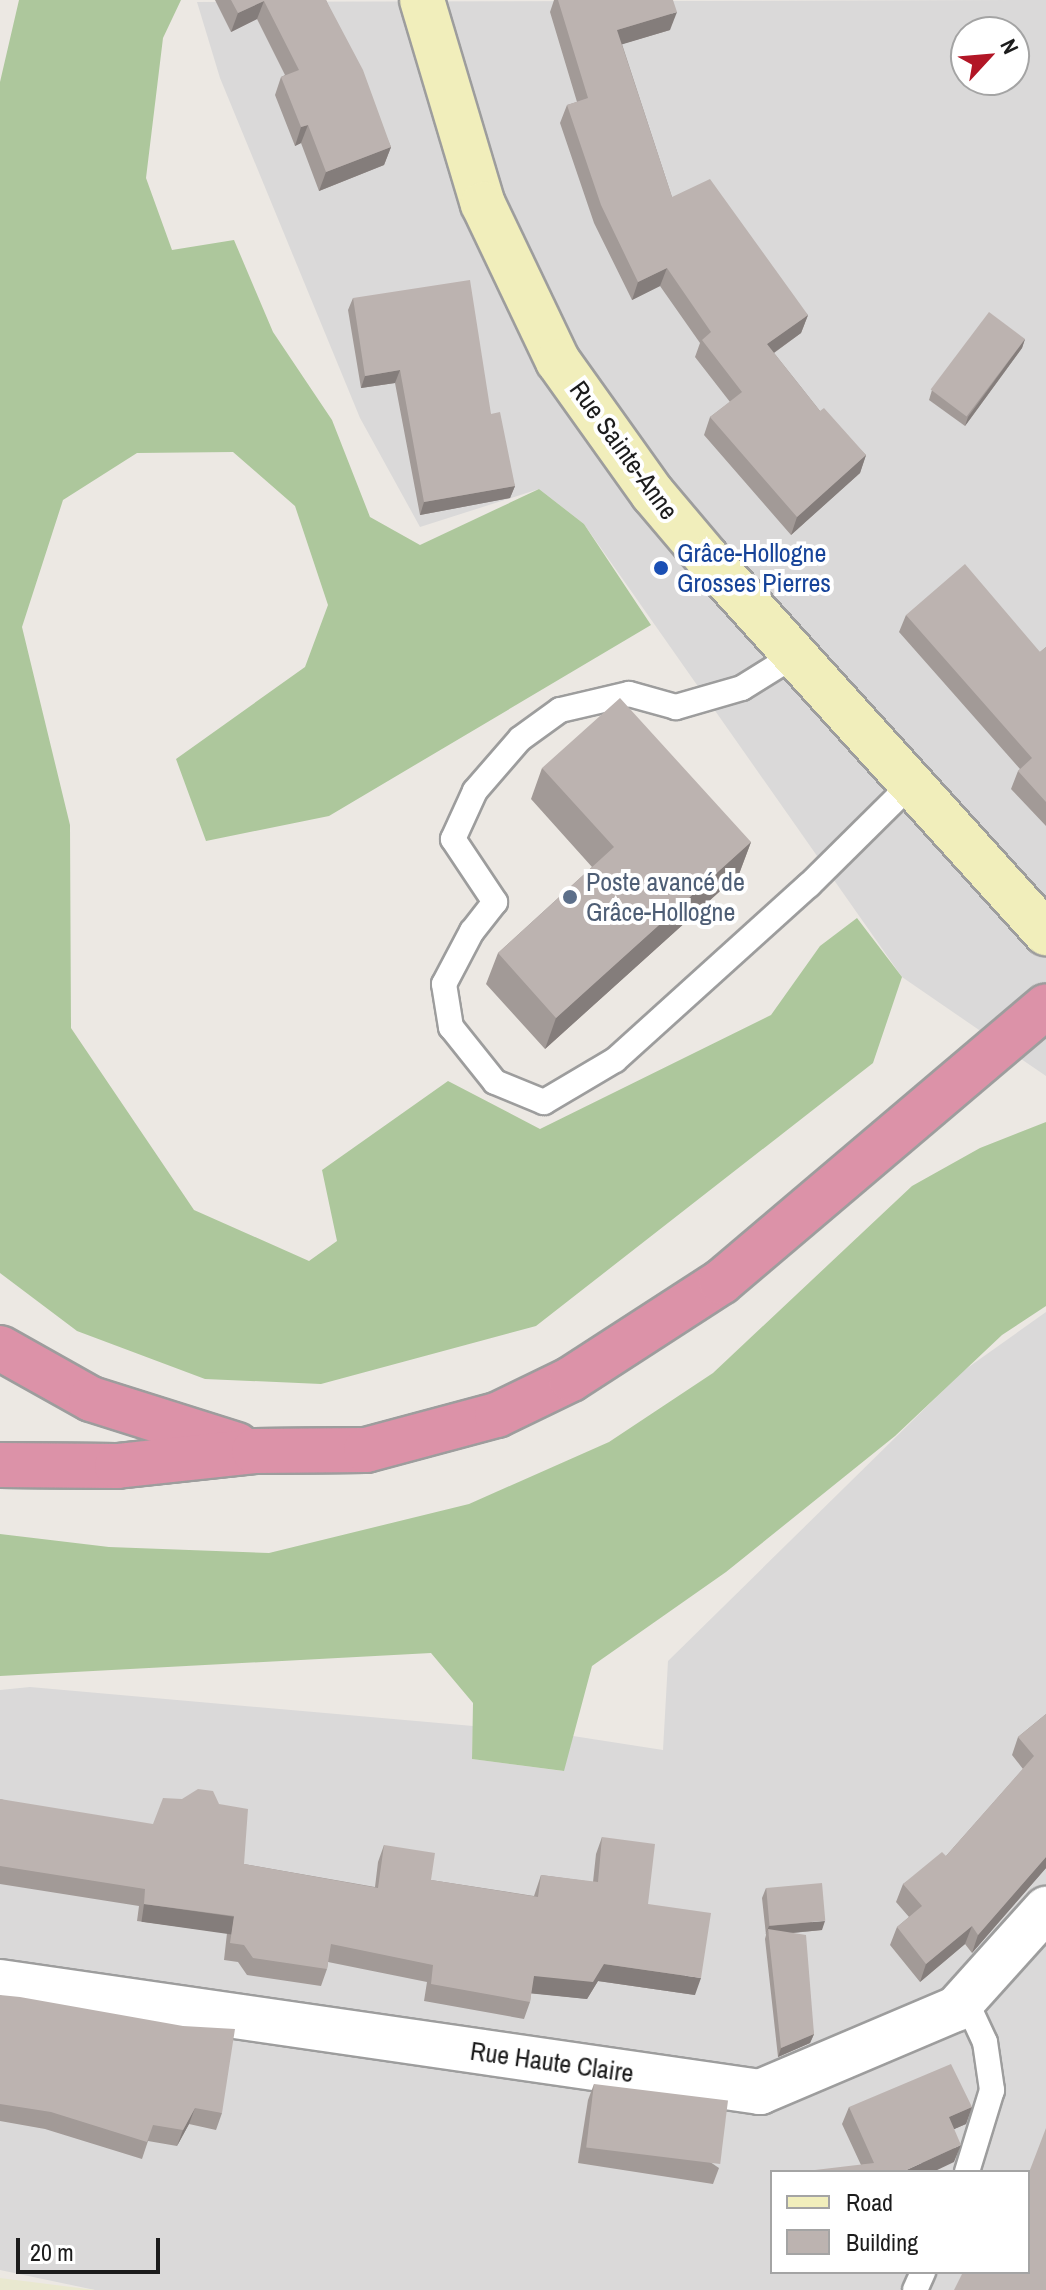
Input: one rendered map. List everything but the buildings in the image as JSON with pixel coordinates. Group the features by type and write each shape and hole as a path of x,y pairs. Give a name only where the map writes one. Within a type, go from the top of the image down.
{"highway":[{"path":"0,1465 117,1466 254,1451 366,1450 497,1415 571,1379 721,1282 1046,1006"},
{"path":"0,1348 91,1399 254,1451"}],"main road":[{"name":"Rue Sainte-Anne","path":"422,0 483,204 558,361 653,494 1046,933"}],"street":[{"name":"Rue Haute Claire","path":"0,1982 760,2092 956,2009 1046,1909"}],"lane":[{"path":"795,655 742,688 676,707 629,694 560,710 520,739 475,791 453,839 495,902 472,931 444,984 451,1027 495,1082 544,1102 615,1060 809,885 911,784"},
{"path":"965,1999 985,2042 992,2090 968,2170"}],"shaded area":[{"path":"1046,0 1046,1076 902,977 584,524 539,489 420,527 360,418 220,78 197,2"},
{"path":"1046,1312 1046,2290 95,2290 0,2270 0,1690 30,1687 473,1726 472,1759 563,1771 573,1736 663,1750 668,1661 963,1371"}],"green space":[{"path":"19,0 181,0 163,38 146,178 172,250 234,240 273,332 332,420 370,517 420,545 539,489 584,524 651,625 329,816 206,841 176,759 305,667 328,605 295,506 233,452 137,453 63,500 22,627 70,825 71,1028 194,1210 309,1261 337,1241 322,1170 448,1081 540,1129 771,1015 820,946 857,918 902,977 873,1063 536,1326 321,1384 205,1379 77,1331 0,1273 0,82"},
{"path":"1046,1122 1046,1306 1002,1335 895,1436 726,1572 592,1666 564,1771 472,1759 473,1703 431,1653 0,1676 0,1534 109,1547 269,1553 469,1504 609,1442 713,1373 912,1186 980,1148"},
{"path":"0,2278 95,2290 0,2290"}],"place":[{"name":"Grâce-Hollogne Grosses Pierres","path":"661,568"},
{"name":"Poste avancé de Grâce-Hollogne","path":"570,897"}]}
